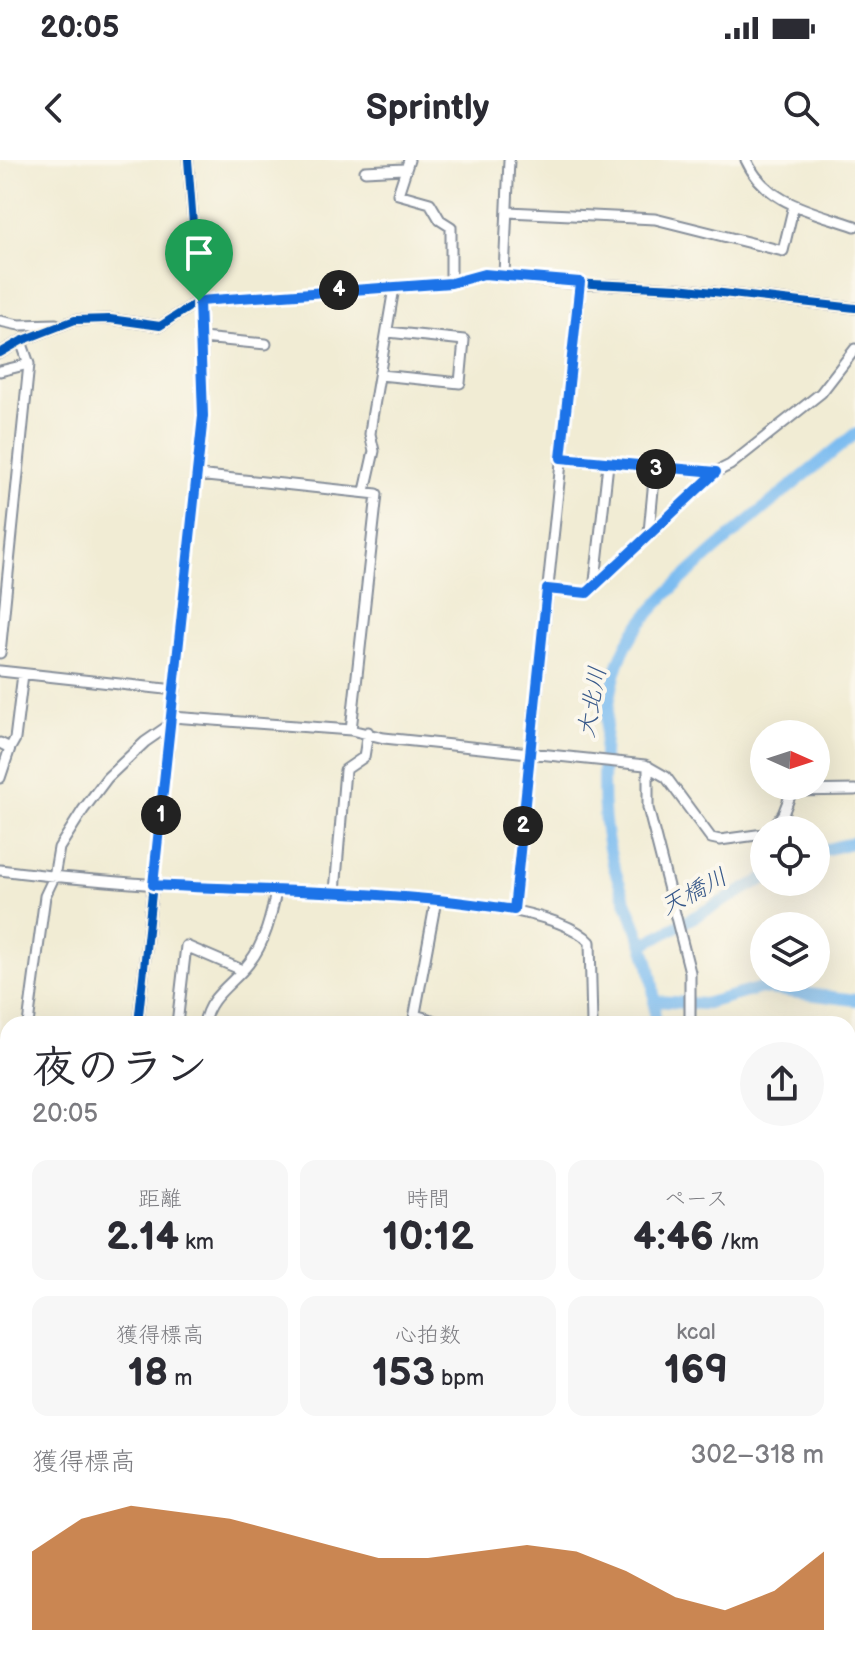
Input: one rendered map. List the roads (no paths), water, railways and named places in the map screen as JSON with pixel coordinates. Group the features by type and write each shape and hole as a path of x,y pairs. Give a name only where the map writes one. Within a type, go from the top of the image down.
{"street":[{"path":"139,1016 203,416 202,338 188,160"},
{"path":"504,275 509,160"},
{"path":"746,160 765,190 794,205 855,226"},
{"path":"365,171 407,164 398,194 430,203 440,220 451,227 451,283"},
{"path":"508,212 655,219 783,251 794,205"},
{"path":"0,321 19,325 63,324 90,319 160,326 199,301 451,283 484,274 550,282 678,288 855,308"},
{"path":"514,910 580,282"},
{"path":"365,491 374,451 370,434 394,288"},
{"path":"0,353 63,324"},
{"path":"380,375 460,383 464,340 388,332"},
{"path":"202,338 266,344"},
{"path":"0,653 29,364 21,341"},
{"path":"547,589 587,593 595,581 716,472 730,465 808,405 855,349"},
{"path":"0,371 29,364"},
{"path":"561,458 655,469 716,472"},
{"path":"595,581 608,464"},
{"path":"649,532 655,469"},
{"path":"197,475 377,494 351,730"},
{"path":"0,671 175,690"},
{"path":"0,778 15,739 23,674"},
{"path":"29,1016 45,896 54,877 59,848 99,789 145,742 172,720 351,730 384,738 646,766 666,777 711,838 720,840 750,836"},
{"path":"335,892 345,770 364,757 368,732"},
{"path":"0,743 10,748"},
{"path":"646,766 648,808 690,972 690,1016"},
{"path":"782,816 792,791 855,790"},
{"path":"0,870 153,885 335,892 514,910 571,927 590,942 592,1016"},
{"path":"207,1016 217,994 250,963 270,921 276,892"},
{"path":"415,1016 436,900"},
{"path":"178,1016 186,946 242,970"}],"waterway":[{"name":"大北川","path":"654,1016 646,953 615,871 606,826 604,744 612,688 619,664 635,631 676,585 855,434"},
{"name":"天橋川","path":"830,848 855,842"},
{"name":"天橋川","path":"644,944 750,887"},
{"path":"654,1001 704,1004 761,988 855,1000"}]}
